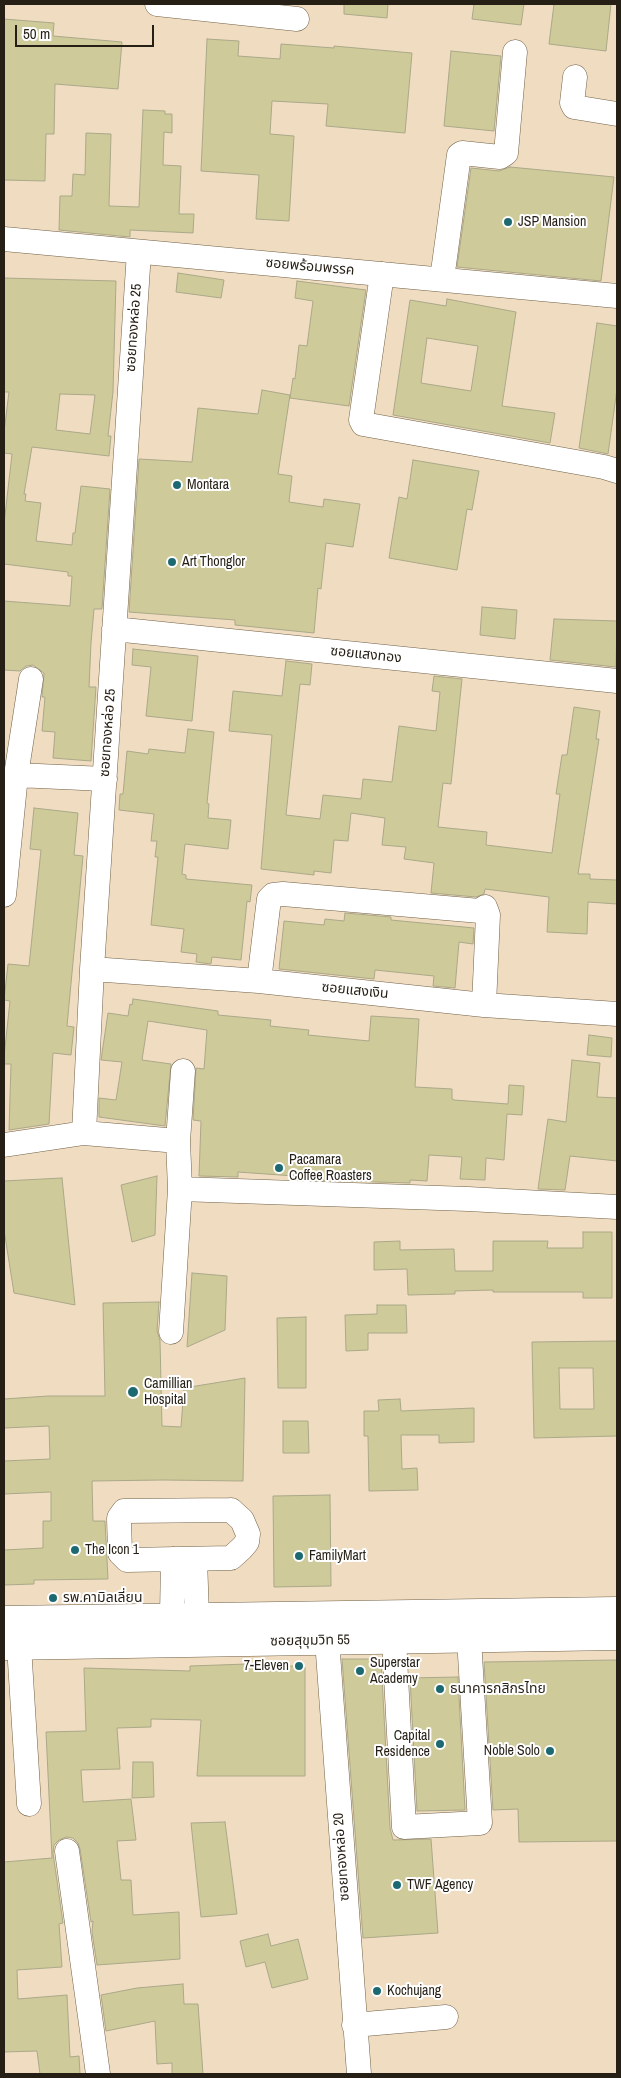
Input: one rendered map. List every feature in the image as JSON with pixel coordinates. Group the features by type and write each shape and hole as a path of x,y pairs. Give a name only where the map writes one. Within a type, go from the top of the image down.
{"main road":[{"name":"ซอยสุขุมวิท 55","path":"11,1646 185,1629 617,1611"},
{"name":"ซอยสุขุมวิท 55","path":"4,1620 185,1629 326,1640 617,1636"}],"street":[{"path":"158,4 297,19"},
{"path":"442,279 459,156 462,154 500,157 506,153 515,52"},
{"path":"574,77 572,103 574,107 617,114"},
{"name":"ซอยพร้อมพรรค","path":"4,239 617,296"},
{"name":"ซอยทองหล่อ 25","path":"84,1133 92,969 138,252"},
{"path":"382,274 361,420 363,424 604,467 617,471"},
{"name":"ซอยแสงทอง","path":"114,629 617,681"},
{"path":"4,895 16,775 30,679"},
{"path":"16,775 105,779"},
{"path":"259,981 269,899 272,895 293,895 480,911 485,907 488,915 484,1005"},
{"name":"ซอยแสงเงิน","path":"92,969 259,981 484,1005 617,1014"},
{"path":"170,1332 180,1189 178,1141 183,1071"},
{"path":"4,1145 84,1133 178,1141"},
{"path":"180,1189 468,1199 617,1207"},
{"path":"231,1510 237,1514 246,1526 248,1534 246,1542 238,1554 231,1558 184,1559 126,1560 120,1553 120,1513 124,1511 231,1510"},
{"path":"184,1559 185,1629"},
{"path":"394,1639 404,1827 480,1823 469,1638"},
{"name":"ซอยทองหล่อ 20","path":"326,1640 359,2074"},
{"path":"11,1646 29,1804"},
{"path":"67,1851 98,2074"},
{"path":"354,2025 446,2017"}],"building":[{"path":"344,4 388,4 387,18 344,14"},
{"path":"474,4 524,4 521,25 472,19"},
{"path":"554,4 611,4 606,51 549,44"},
{"path":"4,19 54,23 53,36 122,42 118,89 55,84 54,134 46,134 45,181 4,180"},
{"path":"207,39 239,41 238,56 280,59 281,44 334,48 334,46 412,53 405,133 326,126 328,104 272,101 270,134 294,136 289,221 256,219 259,175 201,171"},
{"path":"451,51 501,56 494,131 444,126"},
{"path":"143,110 165,111 165,114 172,114 172,133 164,132 163,165 181,166 179,214 194,214 193,233 130,230 130,237 59,230 60,196 72,196 73,174 85,175 86,133 111,134 109,206 139,207"},
{"name":"JSP Mansion","path":"510,167 614,177 601,281 457,267 471,168 499,171"},
{"path":"178,273 224,280 221,298 176,292"},
{"path":"4,278 116,281 113,392 108,436 111,436 109,456 32,447 24,494 26,494 25,501 41,503 36,541 72,545 81,486 110,489 102,609 94,609 91,643 89,687 96,687 91,761 53,758 55,732 42,731 45,697 42,697 44,673 33,665 26,666 20,671 4,670 4,601 70,606 72,576 68,576 68,572 4,564 4,524 12,454 4,453 4,432 9,392 4,392","holes":["60,394 95,395 90,434 56,430"]},
{"path":"297,281 366,290 349,406 290,398 293,378 295,379 299,345 307,346 313,301 295,298"},
{"path":"447,299 516,312 502,406 555,413 550,443 393,415 410,300 446,306","holes":["427,338 478,346 471,391 421,383"]},
{"path":"597,323 617,326 617,389 608,454 579,448"},
{"path":"262,390 290,395 278,474 292,476 289,502 323,507 324,499 360,504 353,547 326,543 321,589 318,588 314,633 235,625 235,620 129,612 139,459 192,462 198,408 258,414"},
{"path":"413,460 479,471 472,510 467,509 457,570 389,558 399,497 407,499"},
{"path":"482,607 517,610 515,639 480,635"},
{"path":"554,619 617,621 616,667 550,660"},
{"path":"133,649 198,656 192,721 146,716 151,667 132,665"},
{"path":"286,661 312,664 310,685 300,684 286,815 320,819 323,795 361,799 363,779 392,782 399,726 436,731 440,692 432,691 434,676 462,679 451,784 443,783 438,827 487,832 486,845 552,853 560,794 556,794 562,755 567,755 574,707 600,711 596,739 599,739 578,874 590,874 590,879 617,880 617,904 588,902 587,934 547,932 549,897 485,889 484,894 476,897 431,893 434,863 404,859 406,847 382,845 385,818 351,813 348,841 334,840 331,873 314,871 314,875 261,869 272,735 229,731 233,691 282,696"},
{"path":"188,729 214,732 207,803 209,804 208,818 231,820 228,849 185,844 182,874 186,875 186,879 252,885 250,902 247,901 241,960 212,957 211,964 196,962 197,954 181,952 184,929 151,925 158,857 155,857 157,841 151,841 154,814 119,810 120,794 123,794 127,751 148,754 149,749 185,753"},
{"path":"34,808 78,813 74,855 83,856 67,1026 74,1027 71,1055 53,1053 49,1124 9,1130 11,1064 4,1064 4,1057 10,1001 4,1000 8,964 29,966 41,850 30,849"},
{"path":"345,913 391,917 391,920 474,928 473,944 459,942 455,988 433,986 434,976 375,970 374,979 279,969 284,921 324,925 325,919 344,921"},
{"path":"133,999 218,1011 218,1015 271,1020 270,1026 309,1030 308,1035 369,1041 371,1016 419,1019 415,1087 452,1089 452,1099 454,1100 508,1104 509,1085 524,1086 522,1115 507,1114 504,1160 486,1158 485,1180 460,1179 462,1157 429,1155 427,1181 410,1180 410,1183 308,1180 308,1177 238,1172 238,1177 199,1176 201,1121 193,1120 196,1068 204,1069 207,1030 148,1021 142,1060 171,1064 165,1126 99,1117 99,1098 116,1100 122,1062 101,1060 108,1013 128,1016"},
{"path":"589,1035 612,1038 611,1057 587,1055"},
{"path":"572,1060 600,1063 597,1097 617,1098 617,1161 570,1156 565,1190 538,1189 548,1119 566,1122"},
{"path":"157,1176 155,1235 132,1242 121,1185"},
{"path":"62,1178 75,1305 14,1293 4,1230 4,1181"},
{"path":"583,1232 612,1232 612,1298 583,1298 583,1292 493,1292 493,1290 455,1291 455,1294 408,1295 407,1269 374,1270 374,1242 400,1241 400,1250 454,1249 455,1271 493,1271 493,1241 548,1241 547,1248 583,1248"},
{"path":"192,1273 227,1276 225,1330 187,1347"},
{"path":"159,1302 157,1331 160,1340 162,1426 181,1427 184,1388 245,1378 243,1481 92,1481 93,1521 105,1521 108,1579 34,1580 34,1584 4,1585 4,1550 43,1548 43,1521 51,1521 51,1492 4,1494 4,1461 50,1459 49,1426 4,1428 4,1399 48,1396 105,1396 103,1303"},
{"path":"377,1305 406,1305 407,1333 368,1333 368,1350 346,1351 345,1315 377,1314"},
{"path":"306,1317 306,1388 278,1388 277,1318"},
{"path":"617,1341 617,1436 534,1438 532,1342","holes":["559,1368 593,1368 594,1409 560,1409"]},
{"path":"400,1399 401,1411 474,1408 474,1442 439,1443 439,1435 401,1435 402,1469 417,1468 418,1490 369,1491 368,1436 364,1436 364,1411 379,1411 378,1400"},
{"path":"283,1421 308,1421 309,1453 283,1453"},
{"path":"330,1495 331,1586 274,1587 273,1496"},
{"path":"342,1659 381,1659 390,1828 393,1840 431,1839 438,1933 363,1938"},
{"name":"Noble Solo","path":"617,1660 617,1841 519,1842 518,1809 493,1810 484,1662"},
{"path":"276,1663 276,1665 305,1667 305,1776 197,1776 201,1720 151,1719 151,1727 117,1728 120,1769 81,1770 83,1802 131,1799 136,1840 117,1841 121,1880 131,1880 133,1915 179,1912 180,1959 97,1965 92,1932 93,1921 91,1922 80,1849 78,1843 73,1838 66,1837 59,1840 54,1845 53,1853 63,1923 59,1924 62,1967 17,1970 18,1999 67,1995 70,2057 79,2056 80,2074 40,2074 37,2051 4,2052 4,1862 52,1858 46,1732 86,1731 84,1668 190,1671 190,1666"},
{"name":"Capital Residence","path":"458,1677 465,1810 417,1811 410,1678"},
{"path":"133,1762 153,1762 154,1797 132,1798"},
{"path":"225,1822 237,1914 201,1917 191,1823"},
{"path":"268,1934 271,1946 298,1939 308,1979 272,1988 265,1962 246,1967 240,1941"},
{"path":"183,1984 184,2004 198,2004 203,2074 172,2074 172,2063 157,2064 155,2021 106,2031 101,1995 137,1988"}],"place":[{"name":"JSP Mansion","path":"508,222"},
{"name":"Montara","path":"177,485"},
{"name":"Art Thonglor","path":"172,562"},
{"name":"Pacamara Coffee Roasters","path":"279,1168"},
{"name":"Camillian Hospital","path":"133,1392"},
{"name":"The Icon 1","path":"75,1550"},
{"name":"FamilyMart","path":"299,1556"},
{"name":"รพ.คามิลเลี่ยน","path":"53,1598"},
{"name":"7-Eleven","path":"299,1666"},
{"name":"Superstar Academy","path":"360,1671"},
{"name":"ธนาคารกสิกรไทย","path":"440,1689"},
{"name":"Capital Residence","path":"440,1744"},
{"name":"Noble Solo","path":"550,1751"},
{"name":"TWF Agency","path":"397,1885"},
{"name":"Kochujang","path":"377,1991"}]}
